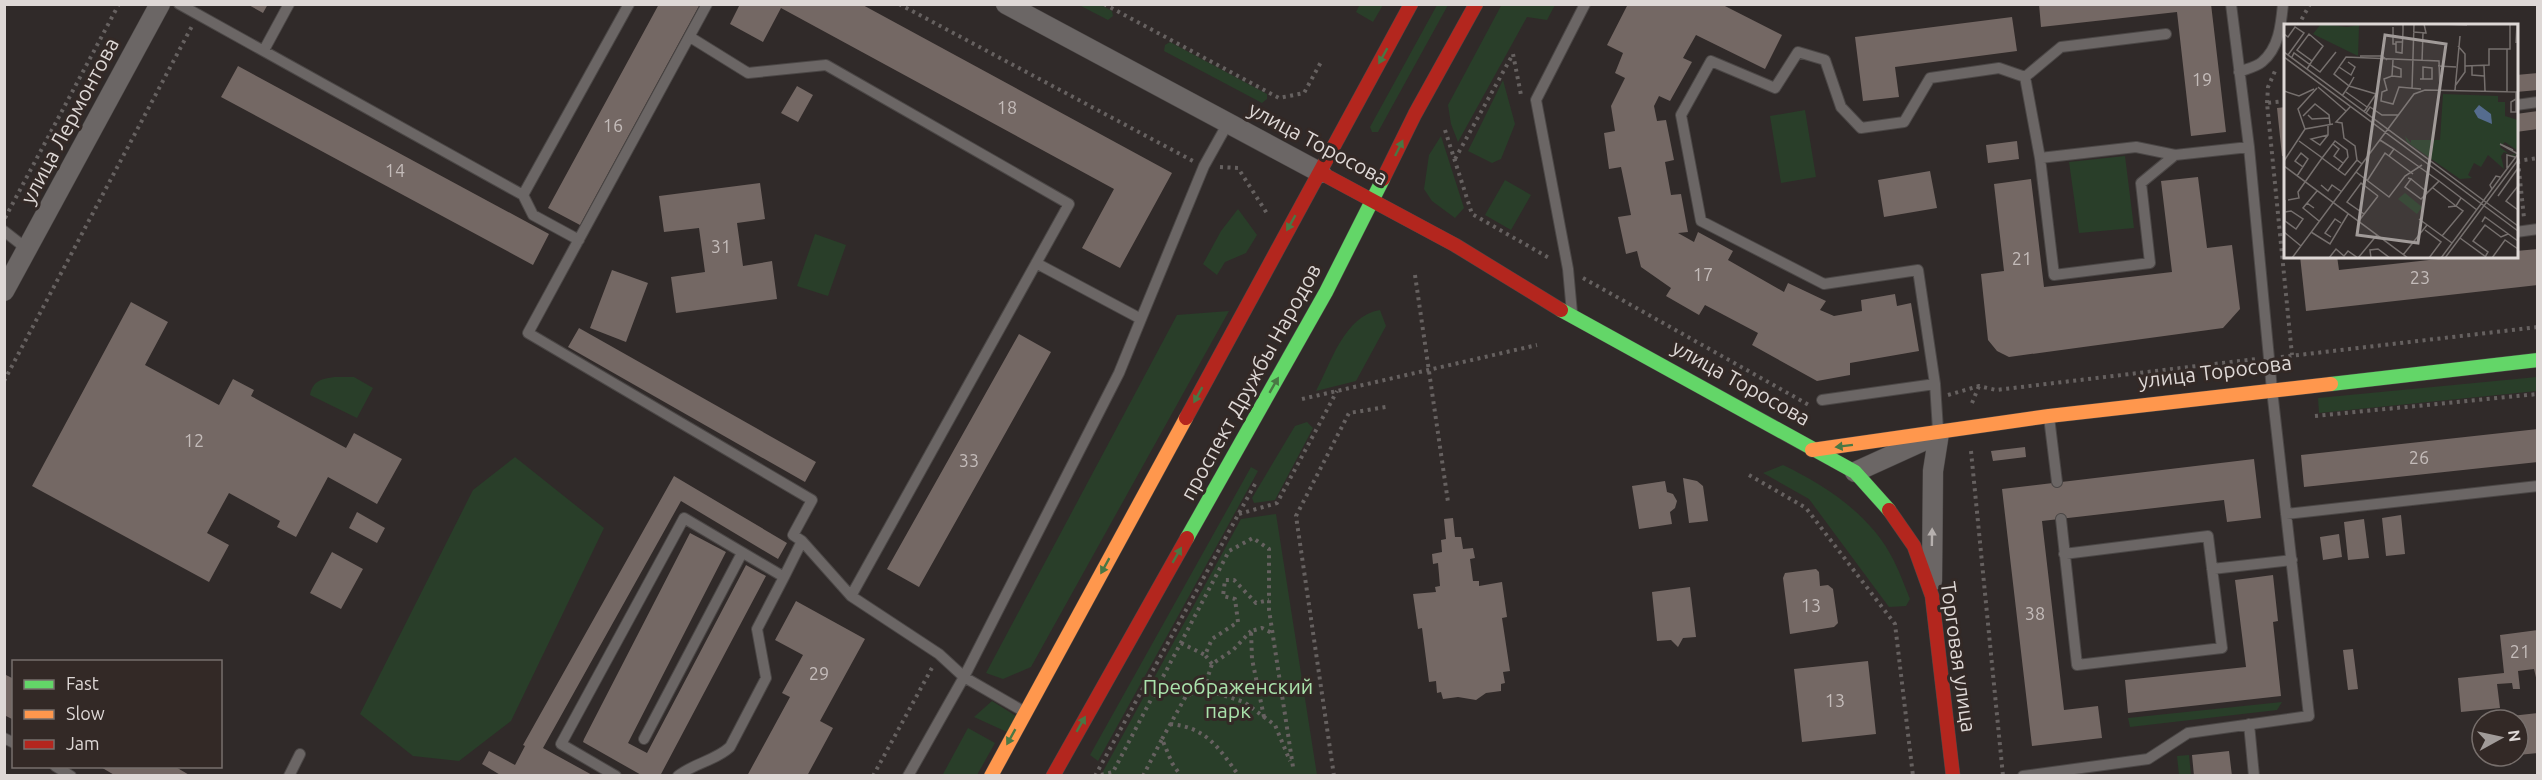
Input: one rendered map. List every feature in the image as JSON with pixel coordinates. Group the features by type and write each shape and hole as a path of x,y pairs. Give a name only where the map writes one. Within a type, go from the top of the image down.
{"main road":[{"name":"проспект Дружбы Народов","path":"991,776 1411,4"},
{"name":"проспект Дружбы Народов","path":"1053,776 1326,292 1415,114 1476,4"},
{"name":"улица Торосова","path":"1321,173 1455,245 1573,317 1812,450 1939,434 1969,426 2049,416 2538,360"},
{"name":"Торговая улица","path":"1812,450 1855,472 1882,500 1914,546 1932,596 1953,776"}],"street":[{"name":"улица Лермонтова","path":"4,291 160,4"},
{"name":"улица Торосова","path":"1006,4 1321,173"},
{"path":"1855,472 1939,434"},
{"path":"1932,596 1933,471 1939,434"},
{"path":"1855,472 1861,457 1876,442"}],"lane":[{"path":"180,4 523,195 533,215 579,240"},
{"path":"264,50 289,4"},
{"path":"523,195 629,4"},
{"path":"707,4 528,333 812,500 793,535 802,541 851,596 939,654 963,677 1025,712"},
{"path":"1573,317 1568,269 1536,100 1585,4"},
{"path":"2023,776 2148,759 2188,733 2309,716 2272,390 2249,147 2231,4"},
{"path":"2240,72 2261,62 2270,51 2280,33 2283,4"},
{"path":"2025,77 2061,47 2166,34"},
{"path":"690,36 748,73 826,65 1069,204 851,596"},
{"path":"1939,434 1935,384 1918,270 1824,284 1701,221 1681,115 1711,61 1775,88 1798,52 1825,60 1841,107 1861,128 1904,122 1930,78 1999,68 2025,77"},
{"path":"2025,77 2040,158 2054,275 2150,263 2141,183 2175,155"},
{"path":"2518,105 2538,102"},
{"path":"908,776 963,677 1119,373 1204,166 1228,123"},
{"path":"2040,158 2136,147 2175,155 2249,147"},
{"path":"2521,231 2538,229"},
{"path":"4,231 27,249"},
{"path":"1036,263 1141,319"},
{"path":"1818,403 1935,384"},
{"path":"2049,416 2057,482"},
{"path":"2286,514 2538,486"},
{"path":"616,776 561,744 684,518 784,577"},
{"path":"2061,519 2064,554 2077,665 2222,648 2208,536 2064,554"},
{"path":"678,776 686,770 723,754 730,747 766,678 757,629 802,541"},
{"path":"644,739 742,553"},
{"path":"2212,569 2292,560"},
{"path":"2249,724 2254,776"},
{"path":"289,776 300,754"},
{"path":"58,768 71,776"}],"path":[{"path":"4,219 119,4"},
{"path":"899,4 1204,166 1238,168 1269,215"},
{"path":"1104,4 1279,98 1304,93 1321,62"},
{"path":"2299,24 2310,4"},
{"path":"4,381 198,15"},
{"path":"1455,159 1513,54 1522,100"},
{"path":"2277,68 2268,87 2267,102 2292,355"},
{"path":"2267,102 2284,100"},
{"path":"1445,130 1472,214 1555,261 1552,250"},
{"path":"2518,161 2538,158"},
{"path":"2518,178 2521,231"},
{"path":"1568,269 1818,403"},
{"path":"1415,275 1448,502"},
{"path":"1936,398 1979,386 1996,390 2538,327"},
{"path":"1302,399 1537,345"},
{"path":"1238,514 1277,503 1337,391"},
{"path":"2315,416 2538,394"},
{"path":"1334,776 1296,516 1349,413 1386,407"},
{"path":"1971,440 1971,472 2002,776"},
{"path":"1749,475 1806,508 1895,624 1913,776"},
{"path":"1095,776 1255,484"},
{"path":"1101,775 1113,772 1229,551 1253,538 1269,549 1269,600 1293,767"},
{"path":"1205,655 1212,639 1238,622 1235,599 1223,596 1225,580 1234,580 1256,603 1269,600"},
{"path":"1204,689 1212,664 1233,650 1251,631 1262,628 1273,633"},
{"path":"1251,631 1252,659 1264,717"},
{"path":"1181,643 1205,655 1212,664"},
{"path":"873,776 939,654"},
{"path":"1143,776 1186,696 1204,689 1244,702 1275,725 1296,776"},
{"path":"1170,724 1187,726 1204,733 1239,776"},
{"path":"1162,739 1172,763 1181,776"}],"green space":[{"path":"1360,4 1383,5 1373,22 1356,12"},
{"path":"1502,4 1555,5 1547,20 1527,17 1458,142 1451,124 1448,105"},
{"path":"1079,5 1101,5 1112,11 1113,16 1108,20"},
{"path":"1437,5 1448,5 1378,132 1372,132 1370,127"},
{"path":"1170,42 1267,94 1267,99 1262,103 1164,51 1165,45"},
{"path":"1503,80 1515,124 1501,159 1492,163 1468,151"},
{"path":"1805,110 1816,177 1781,183 1770,116"},
{"path":"1441,136 1464,208 1455,218 1432,201 1424,189 1429,155"},
{"path":"2125,156 2134,228 2079,233 2069,162"},
{"path":"1505,180 1531,195 1511,230 1485,215"},
{"path":"1238,209 1257,235 1246,253 1225,262 1217,275 1203,264 1221,231"},
{"path":"815,234 846,245 828,296 797,286"},
{"path":"1380,310 1386,326 1356,381 1316,391 1333,355 1348,331 1357,321"},
{"path":"1229,311 1031,667 1003,679 986,673 1177,315"},
{"path":"335,377 354,377 373,388 357,418 310,395 316,383"},
{"path":"2537,377 2537,391 2319,413 2318,398"},
{"path":"1307,422 1313,428 1275,500 1254,503 1252,498 1295,426"},
{"path":"515,457 604,528 511,721 459,761 413,756 360,714 473,490"},
{"path":"1783,465 1832,493 1861,516 1874,530 1898,570 1910,599 1906,606 1889,607 1809,499 1763,473"},
{"path":"1251,467 1258,471 1098,761 1090,755"},
{"name":"Преображенский парк","path":"1276,514 1317,775 1101,775 1241,519"},
{"path":"992,701 1016,716 1007,732 974,717"},
{"path":"2282,702 2277,710 2130,727 2128,718"},
{"path":"968,728 995,743 977,775 942,776"},
{"path":"2189,755 2191,775 2179,775 2177,756"}],"building":[{"path":"247,4 268,4 263,13"},
{"path":"659,4 700,4 580,225 548,208"},
{"path":"740,4 861,4 1172,173 1120,268 1082,248 1114,189 781,8 763,42 730,24"},
{"path":"1628,4 1721,4 1782,35 1765,69 1696,35 1683,58 1692,62 1670,101 1659,96 1654,106 1657,121 1666,120 1674,160 1665,162 1671,195 1681,194 1688,232 1678,233 1694,242 1698,232 1733,251 1728,260 1784,292 1788,283 1826,301 1820,310 1834,316 1862,311 1861,300 1895,294 1897,306 1911,303 1919,351 1850,363 1850,375 1817,381 1752,345 1758,333 1705,305 1699,315 1666,296 1671,288 1641,267 1637,251 1626,254 1618,217 1631,215 1621,167 1609,169 1604,133 1615,131 1611,106 1625,78 1615,73 1623,53 1607,45"},
{"path":"2039,4 2211,4 2226,132 2191,136 2177,12 2041,27"},
{"path":"2012,17 2017,51 1895,67 1899,97 1863,101 1855,37"},
{"path":"238,66 549,234 533,265 221,97"},
{"path":"2538,73 2538,90 2518,92 2518,75"},
{"path":"797,86 813,95 798,122 781,113"},
{"path":"2284,107 2284,156 2282,156 2277,108"},
{"path":"2538,111 2538,129 2518,132 2518,114"},
{"path":"2017,141 2019,159 1988,163 1986,145"},
{"path":"1930,171 1937,208 1884,217 1878,180"},
{"path":"2198,177 2207,248 2232,245 2240,309 2223,328 2009,357 1997,351 1988,340 1981,274 2004,271 1994,184 2031,179 2044,287 2172,272 2161,181"},
{"path":"760,183 765,219 737,223 743,266 772,261 777,299 676,313 671,277 705,272 699,228 664,232 659,196"},
{"path":"2538,249 2538,285 2306,311 2300,258 2337,258 2339,270 2447,258 2518,258 2518,251"},
{"path":"612,270 648,283 626,342 590,328"},
{"path":"131,302 168,322 145,365 219,405 233,379 254,390 251,396 346,448 354,433 402,459 377,504 328,477 296,537 277,527 280,521 229,493 207,533 229,545 209,582 32,486"},
{"path":"579,328 816,462 805,482 568,347"},
{"path":"1019,334 1051,352 919,587 887,569"},
{"path":"2538,429 2538,462 2304,487 2301,455"},
{"path":"2025,447 2026,457 1993,461 1991,451"},
{"path":"2254,459 2261,518 2227,522 2224,500 2042,521 2064,710 2098,706 2102,738 2032,746 2002,489"},
{"path":"674,476 787,543 778,559 681,501 543,748 594,776 502,776 482,764 489,751 515,765 525,746 523,745"},
{"path":"1683,478 1697,481 1703,486 1708,521 1689,523"},
{"path":"1665,481 1667,492 1673,494 1677,501 1675,508 1670,512 1672,524 1639,529 1632,486"},
{"path":"357,512 385,528 377,543 349,528"},
{"path":"2401,515 2405,554 2386,556 2382,518"},
{"path":"1453,518 1455,537 1461,537 1463,549 1473,548 1475,558 1470,559 1473,581 1479,581 1479,586 1502,582 1507,617 1502,618 1510,671 1503,672 1505,683 1501,684 1501,691 1486,693 1476,700 1458,697 1443,699 1441,692 1437,693 1436,681 1429,682 1422,628 1418,629 1413,594 1436,592 1435,587 1440,586 1438,563 1433,564 1432,554 1442,552 1441,540 1446,539 1444,519"},
{"path":"2364,519 2369,558 2348,560 2344,522"},
{"path":"690,533 726,552 628,743 647,753 746,565 766,576 660,776 643,776 583,742"},
{"path":"2339,534 2342,557 2323,560 2320,537"},
{"path":"332,552 363,569 341,609 310,593"},
{"path":"1816,569 1819,572 1820,586 1828,585 1833,589 1838,623 1834,627 1790,634 1783,578 1785,573"},
{"path":"2273,575 2278,621 2273,622 2281,696 2128,713 2125,680 2246,667 2235,580"},
{"path":"1690,587 1696,637 1683,638 1678,647 1671,640 1657,641 1652,592"},
{"path":"796,601 865,639 820,721 833,728 807,776 747,776 790,697 782,693 803,655 775,640"},
{"path":"2538,630 2538,686 2534,669 2518,671 2520,689 2513,689 2512,683 2497,684 2500,708 2470,708 2470,711 2461,712 2458,678 2504,673 2500,635"},
{"path":"2353,649 2358,689 2348,690 2343,650"},
{"path":"1868,661 1876,734 1802,742 1794,669"},
{"path":"4,674 12,678 12,719 4,715"},
{"path":"2538,713 2538,753 2530,754 2530,714"},
{"path":"2229,751 2232,776 2194,776 2192,755"},
{"path":"102,768 177,768 191,776 116,776"}],"traffic: fast":[{"path":"1187,538 1326,292 1383,179"},
{"path":"1561,310 1855,472 1889,510"},
{"path":"2331,384 2538,360"}],"traffic: slow":[{"path":"1812,450 2049,416 2331,384"},
{"path":"991,776 1186,418"}],"traffic: jam":[{"path":"1186,418 1411,4"},
{"path":"1383,179 1415,114 1476,4"},
{"path":"1321,173 1455,245 1561,310"},
{"path":"1889,510 1914,546 1932,596 1953,776"},
{"path":"1053,776 1187,538"}]}
